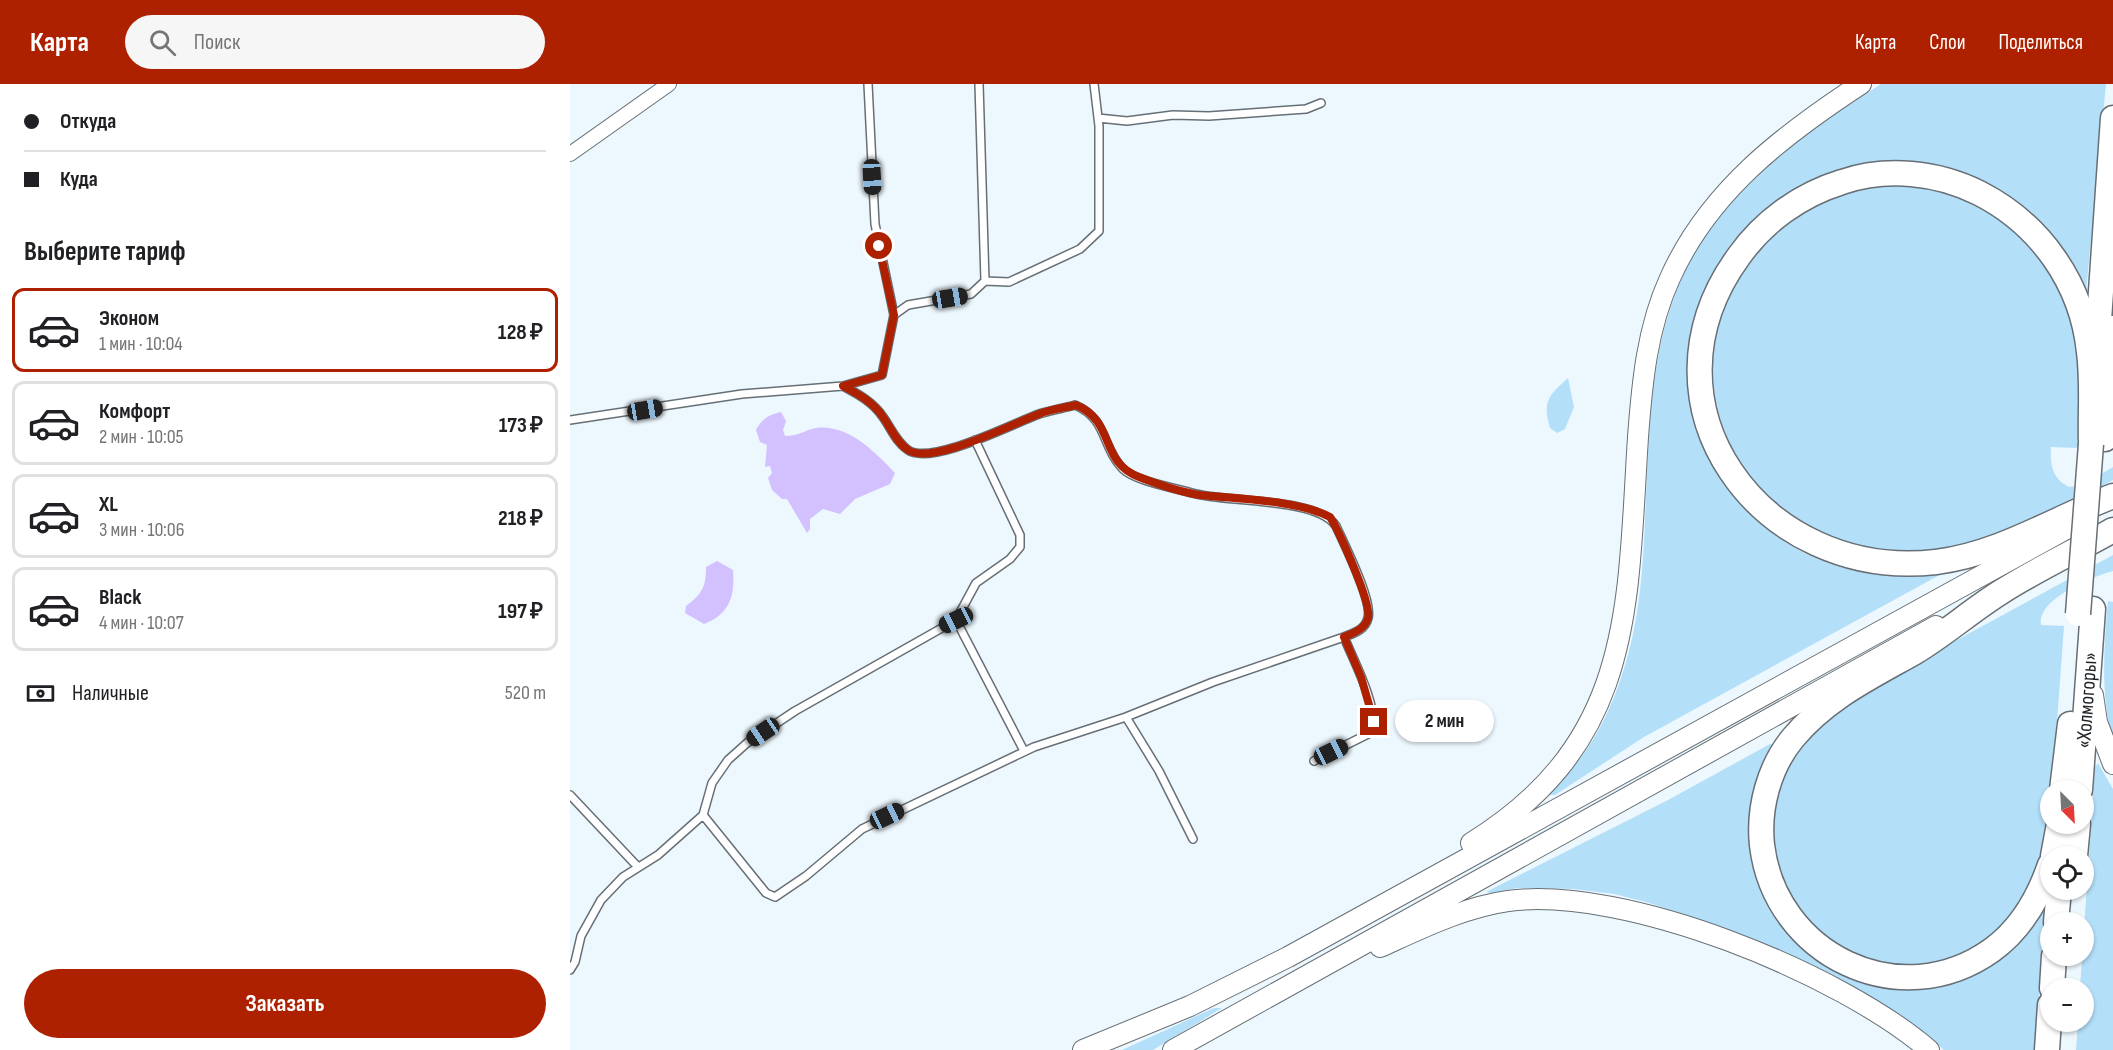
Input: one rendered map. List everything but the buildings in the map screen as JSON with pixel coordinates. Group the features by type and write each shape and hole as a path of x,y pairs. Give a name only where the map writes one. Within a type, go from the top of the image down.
{"highway":[{"path":"2086,612 2098,442 2113,118"},
{"path":"2098,442 2088,344 2078,303 2064,273 2040,239 2017,217 1988,197 1959,184 1916,175 1883,173 1849,179 1818,190 1788,207 1758,233 1733,263 1715,299 1704,335 1701,376 1705,405 1716,442 1730,470 1753,502 1783,527 1814,544 1845,556 1874,562 1901,564 1945,560 1975,555 2022,538 2113,496"},
{"path":"2098,442 2113,319"},
{"path":"2040,886 2030,909 1993,949 1968,963 1938,973 1897,976 1850,966 1827,953 1806,936 1780,904 1769,878 1763,854 1761,822 1767,788 1792,739 1841,695 1916,651 2002,591 2113,530"},
{"name":"«Холмогоры»","path":"2065,780 2086,612"},
{"name":"«Холмогоры»","path":"2080,780 2086,612"},
{"path":"2047,1050 2048,1032"},
{"path":"2062,1050 2063,1032"}],"main road":[{"path":"1288,957 1513,814 1553,775 1573,749 1599,702 1624,621 1633,543 1644,373 1658,308 1669,279 1698,226 1736,180 1785,137 1861,84"},
{"path":"2098,442 2113,371"},
{"path":"1083,1050 1190,1006 1288,957 2113,503"},
{"path":"2055,562 2113,541"},
{"path":"1173,1050 2002,591"},
{"path":"2086,612 2094,707 2113,764"},
{"path":"1257,1002 1328,974 1381,946 1468,911 1509,901 1557,900 1611,906 1639,913 1738,946 1857,1000 1901,1028 1929,1050"}],"street":[{"path":"570,154 669,84"}],"lane":[{"path":"570,420 742,394 843,386 882,375 894,315 874,224 868,84"},
{"path":"980,84 985,281"},
{"path":"894,315 908,305 971,294 985,281 1010,282 1080,249 1099,231 1098,118 1095,84"},
{"path":"1098,118 1127,121 1173,115 1209,116 1306,109 1321,103"},
{"path":"703,814 766,892 775,897 806,876 862,828 1024,751 1126,717 1213,682 1344,637 1362,629 1369,617 1367,600 1330,517 1322,513 1275,503 1197,494 1125,471 1115,458 1096,417 1076,405 1041,413 975,440 921,454 909,451 895,436 882,415 864,398 843,386"},
{"path":"570,970 575,962 581,936 601,900 637,866 658,855 703,814 712,783 728,760 747,743 795,711 956,620 976,583 1010,559 1020,547 1020,535 975,440"},
{"path":"956,620 1024,751"},
{"path":"1314,761 1374,731 1374,722 1361,677 1344,637"},
{"path":"1126,717 1159,771 1193,839"},
{"path":"570,795 637,866"}],"shaded area":[{"path":"1881,84 2106,84 2086,292 2049,238 2016,203 2003,193 1921,165 1885,161 1845,168 1816,179 1765,209 1727,250 1702,299 1691,351 1693,405 1710,457 1740,503 1785,542 1812,557 1871,574 1901,576 1930,571 1945,572 1644,737 1555,795 1549,795 1559,780 1581,757 1597,733 1615,695 1628,655 1641,580 1654,383 1665,325 1683,275 1707,232 1738,194 1778,158 1825,122"},
{"path":"1876,184 1912,185 1949,192 1991,210 2040,252 2073,313 2082,399 2077,448 2051,447 2053,470 2059,480 2069,487 2082,485 2113,467 2113,480 2018,528 1967,545 1915,552 1867,548 1822,534 1784,510 1752,479 1729,441 1716,398 1714,353 1729,295 1752,255 1766,237 1780,225 1828,197"},
{"path":"1568,378 1574,407 1565,429 1557,433 1550,428 1547,405 1552,394"},
{"path":"781,412 786,421 783,430 785,436 816,428 828,428 839,430 860,441 895,473 890,484 855,499 840,514 823,509 810,519 810,529 807,533 787,499 782,499 772,490 768,478 772,473 770,466 765,467 767,445 760,442 756,430 766,418"},
{"path":"2113,555 2113,571 2068,590 2056,598 2042,615 2041,625 2064,626 2053,780 2040,780 2040,834 2047,834 2044,846 2040,846 2038,871 2006,924 1980,946 1964,954 1928,965 1894,967 1840,950 1795,910 1774,856 1771,818 1781,779 1801,744 1836,711 1889,677"},
{"path":"717,561 733,570 732,596 720,615 704,624 685,613 686,606 702,590 706,567"},
{"path":"2108,601 2113,602 2113,739 2105,688 2104,653"},
{"path":"1770,744 1774,744 1751,801 1749,833 1753,866 1762,893 1780,923 1800,946 1827,966 1870,983 1914,987 2040,913 2042,966 2035,1050 1944,1050 1907,1020 1850,986 1698,919 1646,902 1614,894 1573,889 1518,888 1486,892 1668,800"},
{"path":"2098,763 2113,789 2113,1050 2076,1050 2077,1032 2094,1032 2094,978 2081,978 2081,966 2094,966 2094,912 2085,912 2086,900 2094,900 2094,846 2090,846 2090,834 2094,834 2095,767"},
{"path":"1214,1008 1222,1008 1153,1050 1122,1050"}],"route":[{"path":"879,246 894,315 882,375 843,386 873,406 909,451 921,454 935,452 975,440 1041,413 1076,405 1088,410 1096,417 1115,458 1125,471 1197,494 1275,503 1322,513 1330,517 1336,526 1367,600 1369,617 1362,629 1344,637 1361,677 1374,722"}]}
